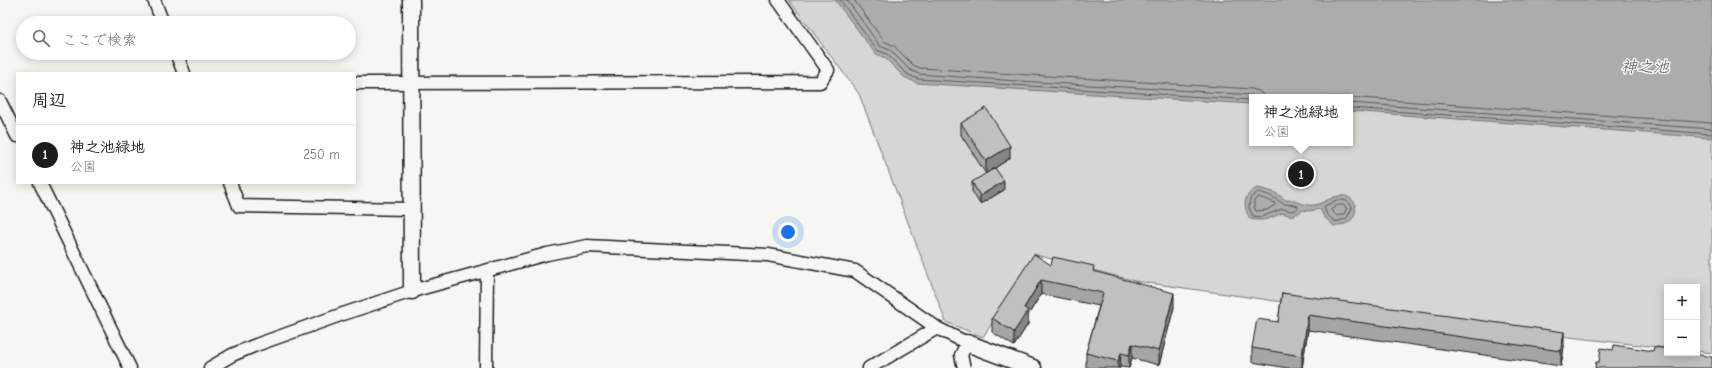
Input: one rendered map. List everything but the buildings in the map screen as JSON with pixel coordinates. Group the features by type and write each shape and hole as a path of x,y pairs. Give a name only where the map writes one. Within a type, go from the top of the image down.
{"street":[{"path":"154,0 160,16"},
{"path":"411,0 412,291"},
{"path":"356,83 820,82 828,70 778,0"},
{"path":"179,60 184,72"},
{"path":"0,101 16,134"},
{"path":"40,184 130,368"},
{"path":"230,184 239,206 411,209"},
{"path":"210,368 232,354 412,291 547,254 587,246 768,254 855,271 937,328 967,343 1033,368"},
{"path":"486,368 487,271"},
{"path":"869,368 937,328"},
{"path":"964,368 960,355 967,343"}],"shaded area":[{"path":"789,0 1712,0 1712,353 1700,351 1700,284 1664,284 1664,348 1381,316 1135,281 1036,255 983,337 946,322 859,94"}],"water":[{"name":"神之池","path":"835,0 1712,0 1712,138 1353,111 1353,94 1249,94 1249,104 917,83 904,77 885,58 875,53"},
{"path":"1257,188 1279,195 1285,200 1311,205 1319,204 1337,196 1349,197 1356,207 1356,211 1349,222 1334,226 1324,217 1320,209 1309,211 1303,210 1298,214 1293,215 1283,213 1264,220 1250,219 1246,210 1245,202 1249,194"}],"place":[{"name":"神之池緑地","path":"1301,174"}]}
